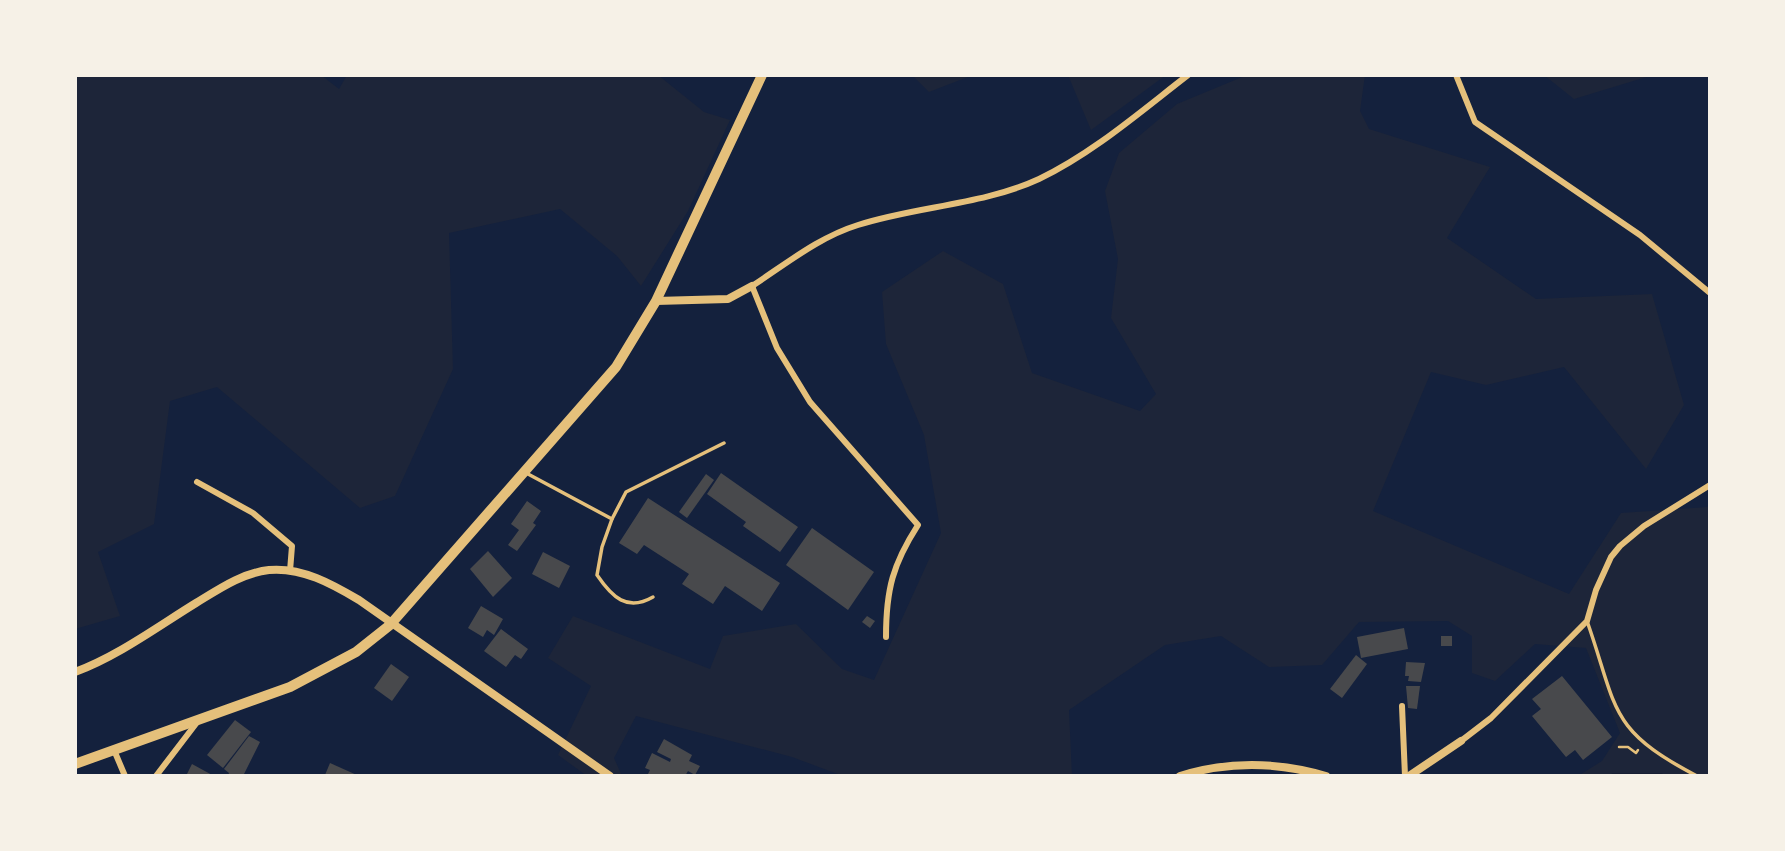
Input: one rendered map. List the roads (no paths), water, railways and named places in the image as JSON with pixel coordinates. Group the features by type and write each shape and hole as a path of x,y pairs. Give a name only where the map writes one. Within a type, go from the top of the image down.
{"highway":[{"path":"75,764 316,676 356,652 390,625 616,368 656,301 762,75"}],"street":[{"path":"656,301 728,299 824,239 857,225 1002,193 1039,178 1104,139 1188,75"},
{"path":"1456,75 1475,122 1640,235 1710,293"},
{"path":"752,286 777,348 810,402 918,524 895,567 886,598 886,637"},
{"path":"197,482 253,513 292,546 290,571"},
{"path":"1402,706 1407,776 1491,718 1587,621 1596,590 1611,557 1620,546 1644,526 1710,485"},
{"path":"75,672 126,646 226,584 269,570 290,571 332,584 458,668 519,714 610,776"},
{"path":"156,776 199,719"},
{"path":"114,750 125,776"},
{"path":"1180,776 1223,766 1263,763 1326,776"}],"lane":[{"path":"653,597 643,603 627,604 610,594 597,575 602,547 612,519 626,492 724,443"},
{"path":"526,472 612,519"},
{"path":"1587,621 1611,701 1626,728 1642,744 1697,776"}],"waterway":[{"path":"1612,776 1662,776"}]}
